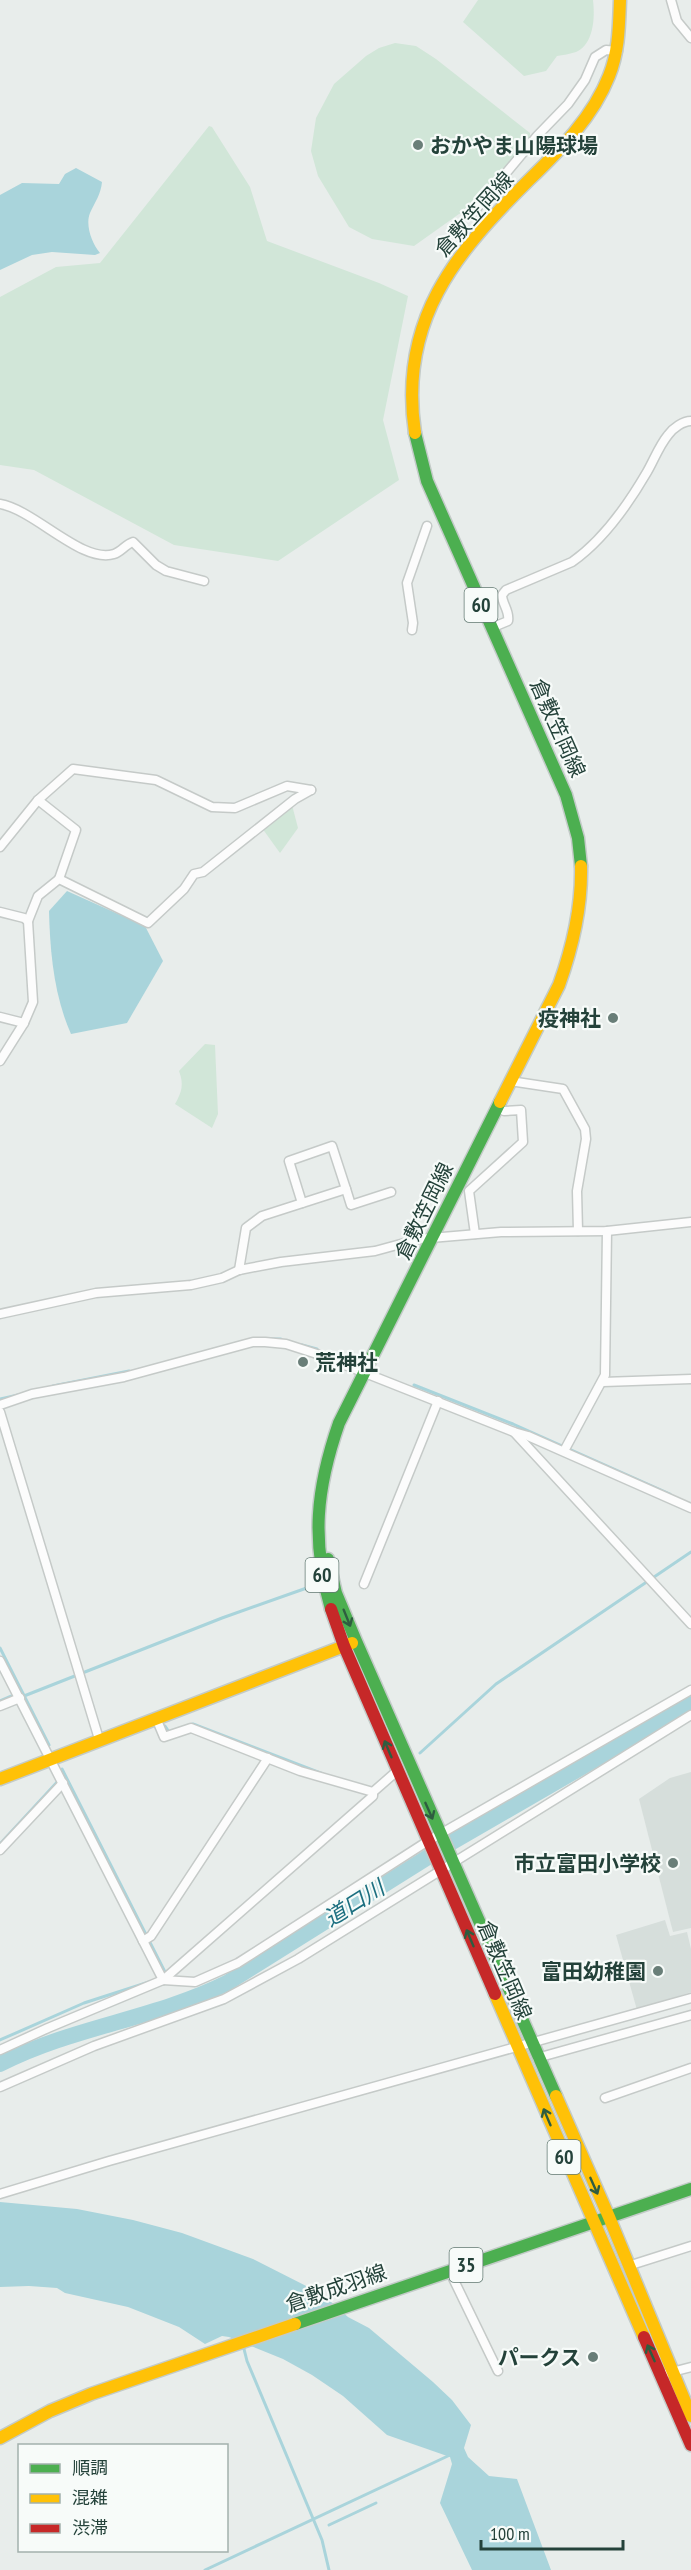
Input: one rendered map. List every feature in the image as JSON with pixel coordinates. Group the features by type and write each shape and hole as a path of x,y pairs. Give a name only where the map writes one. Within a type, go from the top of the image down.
{"main road":[{"name":"倉敷笠岡線","path":"620,0 621,22 618,51 605,88 576,133 469,243 439,286 419,338 411,397 412,423 427,481 566,795 579,842 582,873 580,909 574,946 559,985 339,1423 328,1450 315,1530 329,1607 350,1644 440,1835 446,1866 518,2048 592,2223 666,2373 691,2416"},
{"name":"倉敷笠岡線","path":"350,1644 397,1771 428,1841 446,1866 531,2043 609,2217 691,2445"},
{"path":"0,1779 350,1644"},
{"name":"倉敷成羽線","path":"0,2438 50,2411 91,2394 340,2307 691,2189"}],"street":[{"path":"670,0 677,21 691,38"},
{"path":"471,215 537,136 568,104 585,80 595,57 606,50 618,51"},
{"path":"491,628 508,621 509,616 502,600 502,595 506,590 581,556 619,512 646,475 668,435 681,423 691,421"},
{"path":"0,504 11,506 34,518 71,544 103,555 116,554 133,542 156,565 166,571 204,581"},
{"path":"412,630 407,583 427,526"},
{"path":"0,847 38,800 73,769 156,780 212,807 235,808 287,786 311,790 295,799 203,872 194,874 184,890 148,923 59,879"},
{"path":"0,1061 31,1010 34,994 28,921 38,896 59,879 76,830 38,800"},
{"path":"0,912 28,921"},
{"path":"0,1017 24,1023"},
{"path":"510,1081 563,1089 585,1130 586,1139 577,1191 578,1231"},
{"path":"475,1234 469,1191 523,1142 521,1110 504,1111"},
{"path":"302,1203 289,1161 332,1146 351,1205 391,1192"},
{"path":"239,1270 246,1228 262,1216 346,1189"},
{"path":"0,1314 96,1293 191,1285 222,1278 239,1270 281,1262 375,1251 432,1238 475,1234 607,1231 691,1222"},
{"path":"566,1448 605,1375 607,1231"},
{"path":"0,1405 42,1392 149,1371 253,1342 286,1344 366,1372 514,1432 566,1448 691,1508"},
{"path":"603,1382 691,1379"},
{"path":"364,1584 438,1401"},
{"path":"0,1412 99,1739"},
{"path":"514,1432 691,1624"},
{"path":"0,1660 146,1939 162,1978"},
{"path":"162,1978 195,1982 238,1963 428,1841 691,1690"},
{"path":"0,1706 20,1698"},
{"path":"0,2086 94,2046 224,1998 298,1959 691,1715"},
{"path":"156,1718 164,1737 191,1728 309,1774 376,1790"},
{"path":"146,1939 270,1759"},
{"path":"0,2050 162,1978 373,1796 376,1790 397,1771"},
{"path":"0,1850 62,1780"},
{"path":"0,2194 436,2068 518,2048 691,1998"},
{"path":"537,2058 691,2015"},
{"path":"605,2098 691,2068"},
{"path":"628,2266 691,2246"},
{"path":"449,2270 498,2371"},
{"path":"666,2373 691,2367"}],"shaded area":[{"name":"市立富田小学校","path":"691,1772 691,1928 673,1932 639,1799 670,1778"},
{"name":"富田幼稚園","path":"665,1920 670,1936 687,1932 691,1949 691,1992 637,2010 616,1935"}],"green space":[{"path":"478,0 593,0 594,14 590,37 587,43 576,52 557,56 546,71 524,76 463,22"},
{"name":"おかやま山陽球場","path":"395,43 416,46 436,59 530,133 530,139 469,212 459,214 414,246 372,239 349,227 318,176 311,151 316,118 334,84 366,56 379,48"},
{"path":"209,126 212,127 250,187 267,241 408,296 383,420 399,480 278,561 174,545 34,470 0,465 0,297 56,267 100,263"},
{"path":"292,805 298,828 280,853 262,828"},
{"path":"205,1044 215,1045 218,1114 212,1128 175,1104 182,1088 179,1071"}],"water":[{"path":"76,168 102,182 88,223 94,245 100,253 95,255 52,252 32,255 0,270 0,195 22,183 59,184 65,174"},
{"path":"67,891 145,926 163,961 127,1023 71,1034 54,974 49,911"},
{"path":"0,2202 77,2209 182,2233 253,2259 322,2294 348,2317 369,2328 452,2400 471,2425 464,2448 468,2457 489,2476 517,2479 551,2570 472,2570 440,2503 452,2464 450,2457 387,2435 343,2396 283,2359 229,2337 222,2336 205,2344 179,2327 128,2307 65,2293 57,2288 0,2287"}],"waterway":[{"path":"252,1339 281,1339"},
{"path":"302,1345 317,1349"},
{"path":"53,1386 129,1371"},
{"path":"414,1385 513,1424 670,1494"},
{"path":"0,1399 18,1395"},
{"path":"420,1753 496,1684 691,1552"},
{"path":"24,1696 222,1618 318,1584"},
{"path":"0,1648 49,1745"},
{"path":"0,1701 14,1695"},
{"name":"道口川","path":"0,2064 27,2051 171,2006 227,1983 452,1842 691,1704"},
{"path":"190,1725 193,1724 323,1774"},
{"path":"165,1726 169,1732"},
{"path":"62,1769 166,1974"},
{"path":"0,1844 59,1780"},
{"path":"0,2040 84,2003 149,1982"},
{"path":"243,2345 247,2361 322,2540 329,2570"},
{"path":"205,2570 450,2455"},
{"path":"329,2525 376,2503"}],"traffic: fast":[{"path":"415,433 427,481 566,795 578,838 581,866"},
{"path":"331,1609 321,1561 319,1538 321,1493 331,1447 339,1423 500,1102"},
{"path":"328,1559 336,1593 356,1641 556,2096"},
{"path":"295,2324 691,2189"}],"traffic: slow":[{"path":"415,433 412,393 415,356 424,323 438,292 456,263 478,235 502,207 564,145 594,105 609,76 615,57 620,0"},
{"path":"500,1102 559,985 576,926 581,866"},
{"path":"0,1779 352,1643"},
{"path":"495,1994 644,2337"},
{"path":"556,2096 691,2416"},
{"path":"0,2438 50,2411 91,2394 295,2324"}],"traffic: jam":[{"path":"331,1609 344,1646 495,1994"},
{"path":"644,2337 691,2445"}],"place":[{"name":"おかやま山陽球場","path":"418,145"},
{"name":"疫神社","path":"613,1018"},
{"name":"荒神社","path":"303,1362"},
{"name":"市立富田小学校","path":"673,1863"},
{"name":"富田幼稚園","path":"658,1971"},
{"name":"パークス","path":"593,2357"}]}
